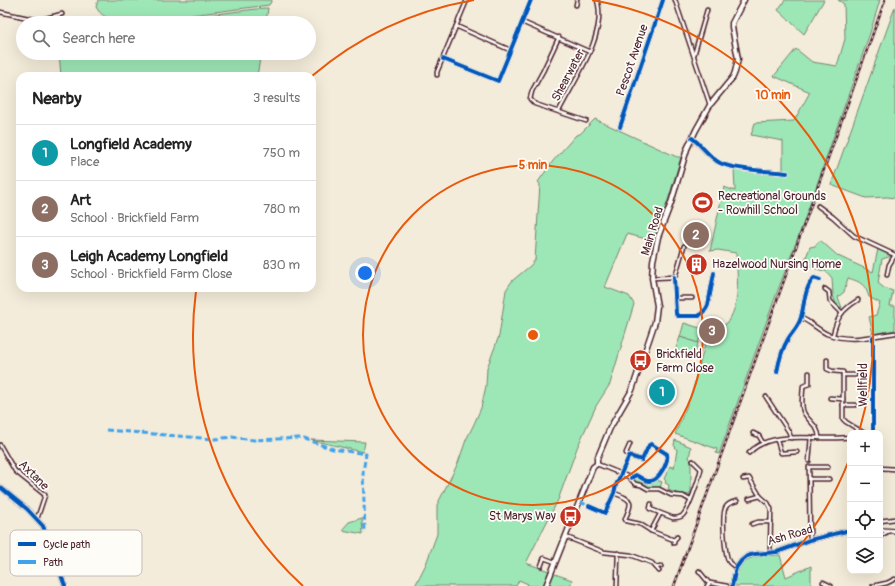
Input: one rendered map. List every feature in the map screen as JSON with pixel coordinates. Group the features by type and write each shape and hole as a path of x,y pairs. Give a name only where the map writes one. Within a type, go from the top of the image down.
{"main road":[{"name":"Main Road","path":"546,586 593,467 597,464 597,459 610,428 632,390 655,322 657,306 652,278 653,261 658,237 692,138 710,105 735,72 738,59 732,23 744,0"}],"street":[{"path":"437,75 467,0"},
{"path":"443,59 498,81 531,0"},
{"path":"576,5 577,0"},
{"name":"Shearwater","path":"559,111 590,52 598,22 597,0"},
{"name":"Pescot Avenue","path":"620,127 663,0"},
{"path":"675,0 710,105"},
{"path":"694,56 707,10"},
{"path":"0,12 19,16"},
{"path":"54,16 62,14"},
{"path":"522,22 559,37 590,52"},
{"path":"456,26 510,50"},
{"path":"559,37 532,91 530,99 535,104 586,121"},
{"path":"692,138 716,160 725,165 788,172"},
{"path":"818,206 854,236 895,255 889,266 887,275"},
{"path":"684,246 674,277 676,314 678,316 699,316 706,309 714,273"},
{"path":"652,278 674,277"},
{"path":"777,372 780,358 788,339 801,318 805,299 812,280 814,278 820,280"},
{"path":"825,288 829,292 830,301 842,312"},
{"path":"675,298 692,298"},
{"path":"833,335 837,319 842,312 858,300"},
{"path":"801,318 819,330 843,338 856,339 895,333"},
{"name":"Wellfield","path":"872,337 873,430"},
{"path":"827,360 827,369 843,372 843,419 857,429"},
{"path":"809,373 809,384 803,386 802,407 803,412 819,432 819,438"},
{"path":"843,375 855,375"},
{"path":"766,397 789,432 791,438"},
{"path":"830,398 843,399"},
{"path":"843,405 855,405"},
{"path":"753,433 759,436 763,443"},
{"path":"749,453 755,447 763,443 777,440 791,438 847,438"},
{"path":"809,461 810,438"},
{"path":"777,440 781,453 796,452"},
{"path":"630,444 626,453 629,456 642,460 649,445 651,444 667,454 668,458 660,476 657,479 648,481 636,475 631,478"},
{"name":"Axtane","path":"0,445 15,471 44,495 37,519"},
{"path":"590,506 605,513 629,456"},
{"path":"651,504 650,509 673,518 681,517 683,515 695,492 696,482 701,469 693,461"},
{"path":"597,464 631,478 634,484 648,489 659,489 671,495 683,496 690,500"},
{"path":"810,540 809,467 828,467"},
{"path":"883,468 895,469"},
{"path":"743,479 749,478 760,496 768,503 771,509 770,553"},
{"path":"810,479 828,479"},
{"path":"0,487 15,498 37,519 45,530"},
{"path":"614,492 628,499 630,502 631,506 625,519 626,521 640,524 651,531 674,541 677,537"},
{"path":"749,499 760,496"},
{"path":"732,586 736,568 729,562 727,554 723,514 726,506 737,501"},
{"path":"651,531 660,513"},
{"path":"883,521 895,519"},
{"path":"752,524 758,522 771,522"},
{"path":"883,530 895,531"},
{"name":"Ash Road","path":"736,568 747,556 781,551 810,540 847,531"},
{"path":"883,534 889,531"},
{"path":"566,537 603,552 631,555 652,563 659,571"},
{"path":"617,586 618,553"},
{"path":"540,566 544,558 555,562"},
{"path":"656,567 661,566"},
{"path":"699,571 709,583 727,586"},
{"path":"62,576 66,586"},
{"path":"873,586 887,583 895,578"},
{"path":"823,582 831,586"}],"green space":[{"path":"98,0 272,0 269,5 184,16 104,16 96,7"},
{"path":"785,0 824,0 804,34 778,10"},
{"path":"838,0 880,0 870,33 802,227 719,454 716,453 717,449 675,434 692,393 711,322 725,325 734,309 736,300 736,253 718,250 710,251 724,187 735,191 734,169 783,172 783,141 751,135 755,123 794,121 810,92 774,76 796,49 812,62 837,66 845,39 844,4"},
{"path":"895,7 895,198 866,198 831,185"},
{"path":"264,8 268,8 267,16 201,16"},
{"path":"60,60 260,60 258,72 61,72"},
{"path":"595,119 677,157 681,157 654,241 627,234 605,287 629,296 634,304 610,384 596,406 577,448 558,500 526,563 549,571 543,586 527,586 528,584 519,580 516,586 415,586 426,564 437,534 437,505 458,463 466,440 481,408 486,386 487,368 499,336 506,290 512,281 535,260 540,184 538,182 553,161 576,135 580,134"},
{"path":"820,240 838,256 873,272 878,249 892,256 882,259 878,283 884,288 893,291 890,306 895,306 895,330 873,334 869,317 876,315 880,303 869,297 864,286 856,281 848,278 844,292 838,297 842,308 836,305 833,295 832,278 827,272 803,265 810,247 815,246"},
{"path":"684,323 703,329 698,343 680,337"},
{"path":"680,337 698,343 694,357 675,351"},
{"path":"311,440 365,442 363,452"},
{"path":"675,440 691,447 689,458 691,460 691,491 689,495 668,490 669,485 665,483 666,481 664,479 670,466 674,468 677,450 674,445"},
{"path":"637,476 651,482 657,480 662,482 660,488 649,488 634,482 633,478"},
{"path":"362,518 363,534 342,530 349,522"},
{"path":"780,555 786,577 811,566 811,586 733,586 738,569 744,561 759,556"},
{"path":"552,573 572,580 570,586 547,586"}],"railway":[{"path":"674,586 885,0"}],"marked path":[{"path":"106,430 215,439 232,437 254,440 301,438 333,449 366,454 363,472 365,533"},
{"path":"580,502 589,506"}],"cycle path":[{"path":"443,59 498,81 531,0"},
{"path":"620,127 663,0"},
{"path":"692,138 712,158 720,163 743,169 787,173"},
{"path":"674,277 676,314 678,316 699,316 708,305 714,273"},
{"path":"777,372 784,347 800,320 805,296 809,286 814,278 820,280"},
{"path":"873,337 873,430"},
{"path":"589,506 605,513 629,456 642,460 649,445 651,444 667,454 663,470 657,478 650,481 646,481 636,475 631,478"},
{"path":"0,487 27,509 43,526 44,530"},
{"path":"732,586 736,568 747,556 777,552 810,540 847,531"},
{"path":"61,576 65,586"}],"place":[{"name":"Recreational Grounds - Rowhill School","path":"703,203"},
{"name":"Art","path":"696,235"},
{"name":"Hazelwood Nursing Home","path":"696,264"},
{"name":"Leigh Academy Longfield","path":"712,331"},
{"name":"Brickfield Farm Close","path":"640,361"},
{"name":"Longfield Academy","path":"662,392"},
{"name":"St Marys Way","path":"571,516"}]}
